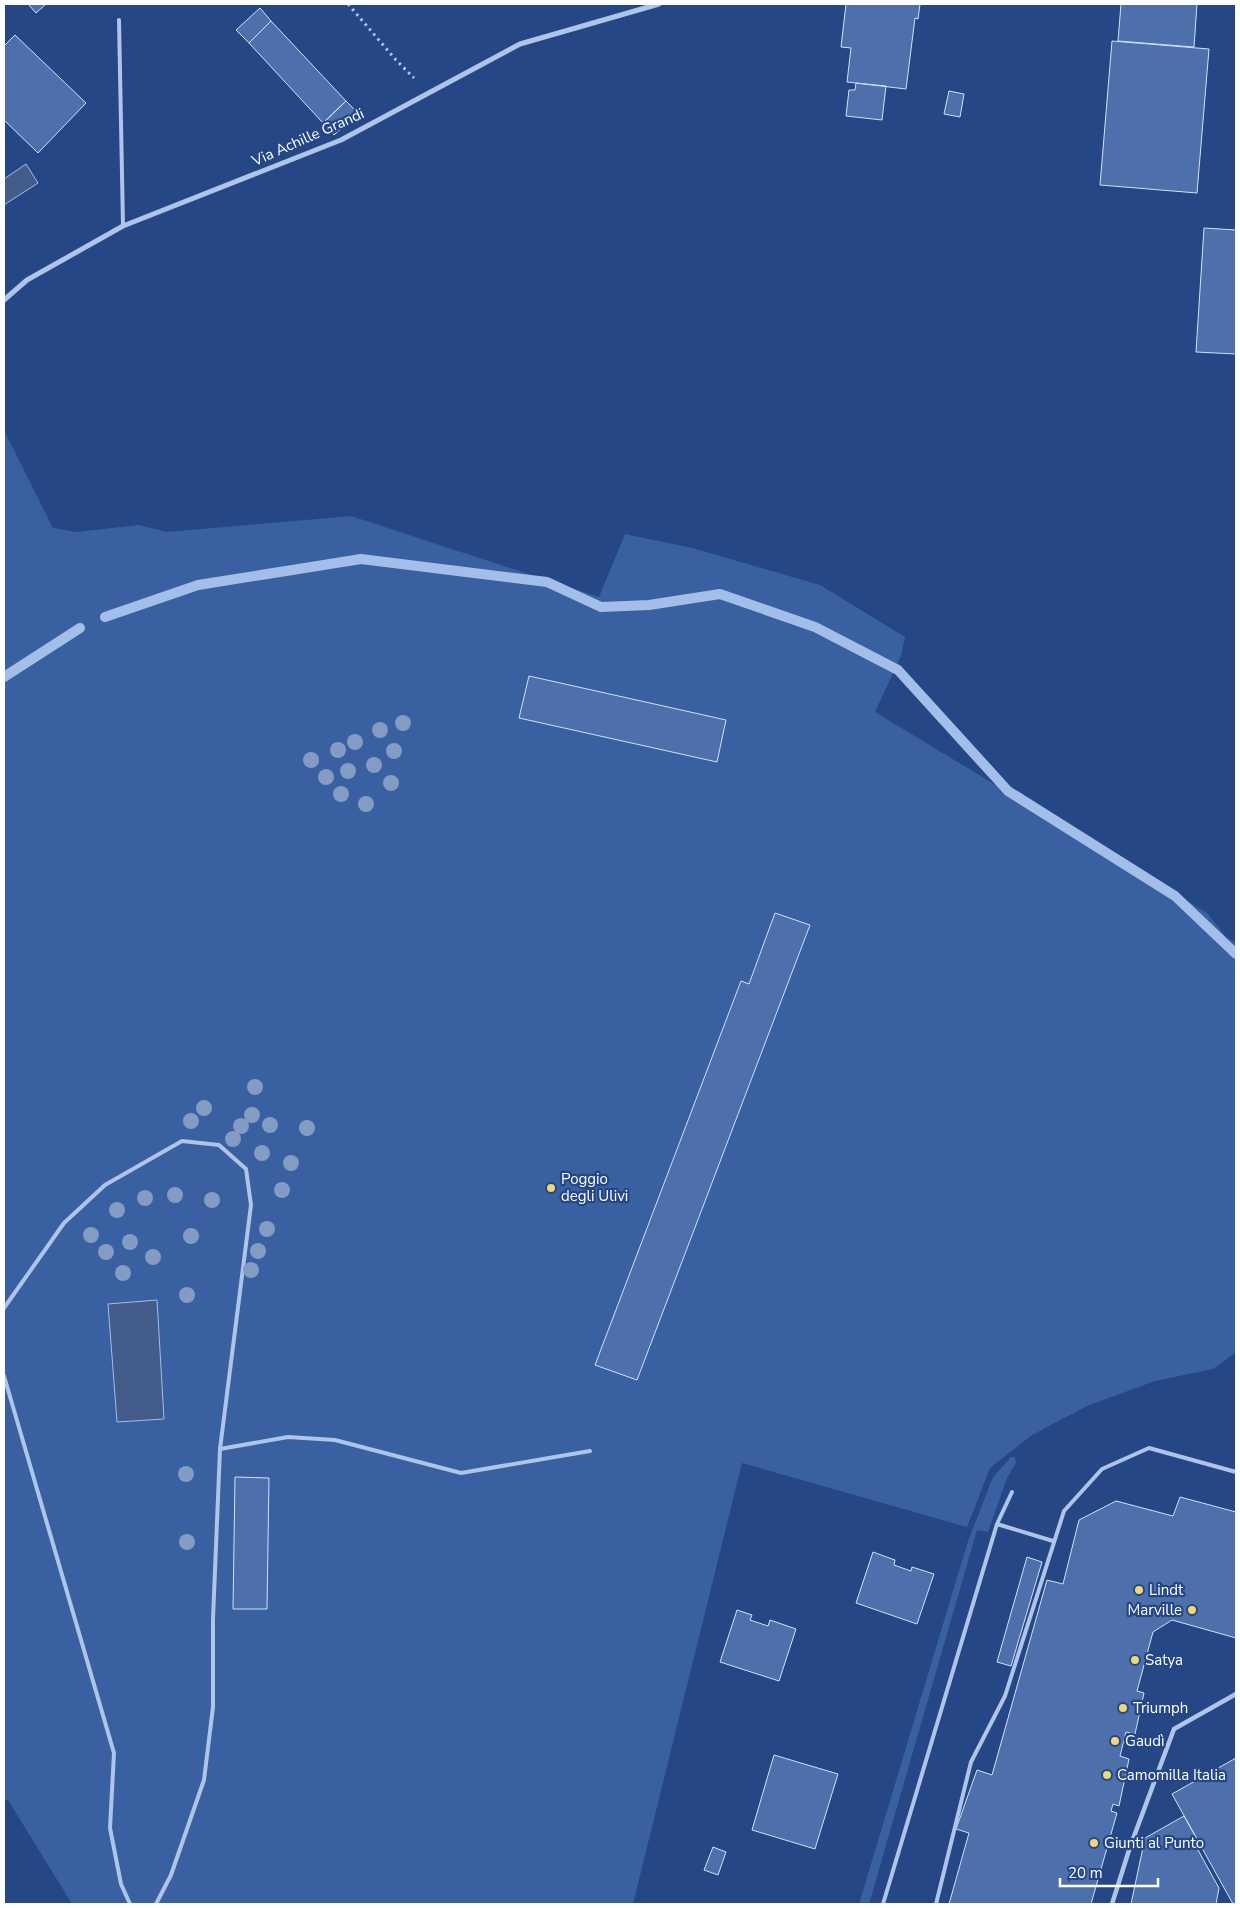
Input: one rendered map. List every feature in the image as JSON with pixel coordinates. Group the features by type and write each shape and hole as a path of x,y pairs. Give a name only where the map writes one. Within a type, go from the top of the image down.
{"street":[{"name":"Via Achille Grandi","path":"4,300 27,280 123,226 341,140 520,44 659,4"},
{"path":"1112,1904 1130,1847 1174,1729 1236,1694"}],"lane":[{"path":"118,20 123,226"},
{"path":"4,1308 64,1223 104,1185 182,1141 219,1145 246,1169 251,1205 220,1449 213,1619 213,1707 204,1780 171,1875 156,1904"},
{"path":"4,1376 114,1753 110,1828 121,1884 130,1904"},
{"path":"220,1449 288,1436 335,1440 461,1473 590,1451"},
{"path":"936,1904 971,1762 1004,1696 1064,1512 1102,1469 1149,1448 1236,1472"},
{"path":"883,1904 997,1524 1012,1492"},
{"path":"997,1524 1053,1541"}],"path":[{"path":"348,4 396,60 429,92"}],"shaded area":[{"path":"26,164 38,183 4,205 4,179"},
{"name":"Poggio degli Ulivi","path":"4,430 53,528 76,532 139,525 167,532 351,516 599,597 625,534 692,548 820,585 905,637 901,656 875,712 1207,913 1227,938 1236,943 1236,1352 1213,1369 1155,1381 1087,1406 1032,1435 990,1468 967,1527 742,1463 633,1904 72,1904 8,1800 4,1800"},
{"path":"157,1300 164,1419 117,1422 108,1304"},
{"path":"1011,1457 1015,1457 1016,1463 1007,1478 988,1532 977,1530 869,1904 859,1904 968,1541 993,1477"}],"building":[{"path":"28,4 46,4 36,13"},
{"path":"846,4 920,4 918,19 915,18 906,89 847,82 851,48 841,47"},
{"path":"1121,4 1197,4 1194,47 1118,41"},
{"path":"260,8 271,21 249,43 236,30"},
{"path":"271,21 346,101 323,123 249,43"},
{"path":"15,35 86,103 38,153 4,120 4,46"},
{"path":"1112,41 1209,49 1197,193 1100,185"},
{"path":"856,83 886,86 882,120 846,116 849,90 855,90"},
{"path":"949,91 964,94 960,117 944,114"},
{"path":"346,101 358,113 334,135 323,123"},
{"path":"1204,228 1236,230 1236,354 1196,352"},
{"path":"529,676 726,720 717,762 519,718"},
{"path":"775,913 810,925 637,1380 595,1365 741,981 749,984"},
{"path":"235,1477 269,1478 267,1609 233,1609"},
{"path":"1180,1497 1236,1512 1236,1638 1172,1620 1153,1632 1137,1691 1144,1693 1135,1734 1126,1732 1120,1756 1129,1759 1119,1806 1113,1804 1111,1811 1117,1813 1091,1904 949,1904 969,1833 956,1829 977,1770 992,1775 1047,1580 1063,1584 1079,1520 1116,1501 1173,1516"},
{"path":"873,1552 895,1560 894,1565 911,1571 912,1567 934,1574 917,1624 856,1603"},
{"path":"1027,1557 1042,1562 1011,1666 997,1662"},
{"path":"737,1610 752,1615 750,1620 768,1626 770,1620 796,1629 779,1681 720,1662"},
{"path":"774,1755 838,1774 815,1849 752,1830"},
{"path":"1236,1758 1236,1904 1233,1904 1172,1794"},
{"path":"1184,1816 1202,1848 1198,1850 1219,1888 1216,1904 1131,1904 1145,1838"},
{"path":"713,1847 726,1852 718,1875 704,1870"}],"waterway":[{"path":"105,617 198,585 361,559 547,582 601,607 649,605 720,594 815,627 898,670 1008,791 1175,896 1236,954"},
{"path":"4,677 80,628"}],"place":[{"name":"Poggio degli Ulivi","path":"551,1188"},
{"name":"Lindt","path":"1139,1590"},
{"name":"Marville","path":"1192,1610"},
{"name":"Satya","path":"1135,1660"},
{"name":"Triumph","path":"1123,1708"},
{"name":"Gaudì","path":"1115,1741"},
{"name":"Camomilla Italia","path":"1107,1775"},
{"name":"Giunti al Punto","path":"1094,1843"}]}
